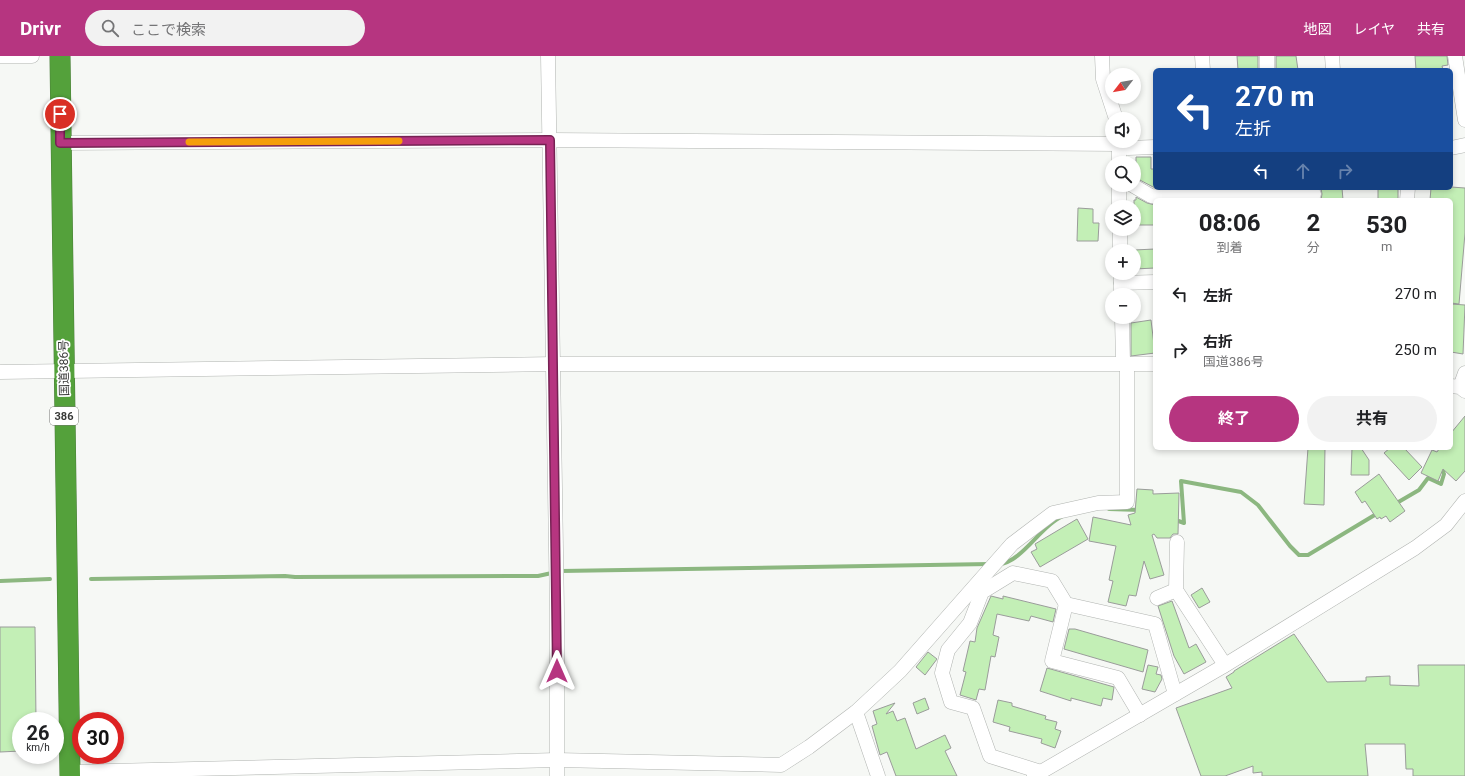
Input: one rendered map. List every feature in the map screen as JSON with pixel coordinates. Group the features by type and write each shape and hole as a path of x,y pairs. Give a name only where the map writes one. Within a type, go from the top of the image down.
{"highway":[{"name":"国道386号","path":"60,56 60,143 70,774"}],"street":[{"path":"0,56 32,56"},
{"path":"548,56 554,364 557,776"},
{"path":"1102,56 1103,79 1114,112"},
{"path":"1202,56 1203,68"},
{"path":"1267,56 1267,68"},
{"path":"1332,56 1333,68"},
{"path":"1455,56 1465,120"},
{"path":"60,143 550,140 1105,142"},
{"path":"1453,148 1465,145"},
{"path":"1141,148 1153,147"},
{"path":"1141,190 1151,196 1160,197 1279,192 1314,194"},
{"path":"1121,284 1153,282"},
{"path":"70,774 557,760 781,765 809,748 856,712 900,671 1012,544 1053,513 1098,503 1127,502 1125,363 1122,324"},
{"path":"0,372 554,364 1153,364"},
{"path":"1459,388 1465,374"},
{"path":"1140,715 1118,678 1052,661 1066,604 1052,581 1013,573 982,592 970,623 948,650 942,673 951,702 973,708 990,756 1038,774 1140,715 1225,665 1415,548 1446,525 1465,501"},
{"path":"1177,542 1176,590 1225,665"},
{"path":"1157,598 1176,590"},
{"path":"1066,604 1155,624 1175,694"},
{"path":"856,712 878,776"}],"building":[{"path":"1237,56 1258,56 1258,68 1238,68"},
{"path":"1276,56 1296,56 1298,68 1276,68"},
{"path":"1415,56 1447,56 1448,65 1442,66 1442,68 1416,68"},
{"path":"1141,157 1151,157 1153,187 1141,181"},
{"path":"1453,187 1465,188 1465,233 1459,304 1453,303 1453,198 1430,198 1431,190 1453,190"},
{"path":"1321,190 1342,190 1343,198 1321,198"},
{"path":"1378,190 1398,190 1398,198 1378,198"},
{"path":"1136,197 1153,204 1153,225 1141,225 1141,200 1136,200"},
{"path":"1078,208 1093,209 1093,223 1099,223 1098,241 1077,241"},
{"path":"1153,249 1153,268 1141,269 1141,250"},
{"path":"1453,304 1465,305 1463,354 1453,352"},
{"path":"1151,320 1153,353 1131,356 1131,324 1141,324 1141,322"},
{"path":"1465,416 1465,471 1456,481 1443,469 1438,481 1421,473 1432,450 1437,452 1438,450 1453,450 1453,431"},
{"path":"1308,450 1325,450 1324,505 1304,504"},
{"path":"1352,450 1362,450 1369,460 1369,475 1351,475"},
{"path":"1388,450 1406,450 1422,467 1409,480 1384,453"},
{"path":"1379,474 1405,511 1390,522 1386,516 1381,519 1380,517 1377,519 1365,501 1362,503 1355,492"},
{"path":"1137,489 1153,490 1153,494 1179,493 1178,534 1173,534 1170,538 1157,538 1154,534 1152,535 1164,575 1150,579 1144,561 1136,596 1129,595 1126,606 1108,602 1113,581 1109,580 1116,546 1089,541 1093,517 1131,525 1128,515 1135,513"},
{"path":"1077,519 1088,539 1040,567 1031,552 1037,549 1035,544"},
{"path":"1202,588 1210,602 1199,608 1191,595"},
{"path":"991,596 1003,599 1003,596 1056,609 1053,622 1031,616 1029,621 997,614 993,635 999,637 995,657 991,656 985,690 979,689 976,700 960,695 966,672 963,671 970,641 975,642 977,628"},
{"path":"1172,601 1189,648 1196,644 1206,662 1184,674 1174,656 1158,606"},
{"path":"0,627 35,627 36,712 12,712 12,751 0,752"},
{"path":"1069,629 1075,629 1148,650 1143,672 1064,649"},
{"path":"1294,634 1327,682 1366,681 1366,677 1390,676 1390,685 1419,686 1418,665 1465,665 1465,776 1413,776 1413,769 1406,769 1405,744 1365,744 1368,776 1262,776 1262,772 1253,773 1253,766 1225,776 1201,776 1176,708 1232,688 1226,677"},
{"path":"928,652 937,659 925,675 916,667"},
{"path":"1148,665 1158,667 1156,674 1161,675 1162,679 1155,692 1142,689"},
{"path":"1047,668 1114,687 1112,700 1103,698 1101,706 1071,698 1071,701 1040,691"},
{"path":"925,698 929,709 917,714 913,703"},
{"path":"998,700 1012,703 1012,706 1046,716 1045,719 1057,722 1055,729 1061,731 1055,748 1041,743 1042,739 1009,731 1010,727 993,722"},
{"path":"895,703 886,714 893,711 897,721 905,718 916,749 945,735 951,748 945,751 957,776 896,776 887,752 880,755 872,726 877,724 873,711"}],"waterway":[{"path":"1395,504 1419,490 1428,478 1441,484 1444,474 1442,469 1445,466"},
{"path":"1173,519 1184,523 1181,481 1241,492 1258,505 1290,546 1299,555 1308,555 1378,513"},
{"path":"1109,509 1140,510"},
{"path":"999,564 1015,558 1046,528 1061,517"},
{"path":"91,579 285,576 538,576 561,571 990,564"},
{"path":"0,581 50,579"}],"slow traffic":[{"path":"189,142 399,141"}],"route":[{"path":"60,114 60,143 550,140 557,671"}]}
